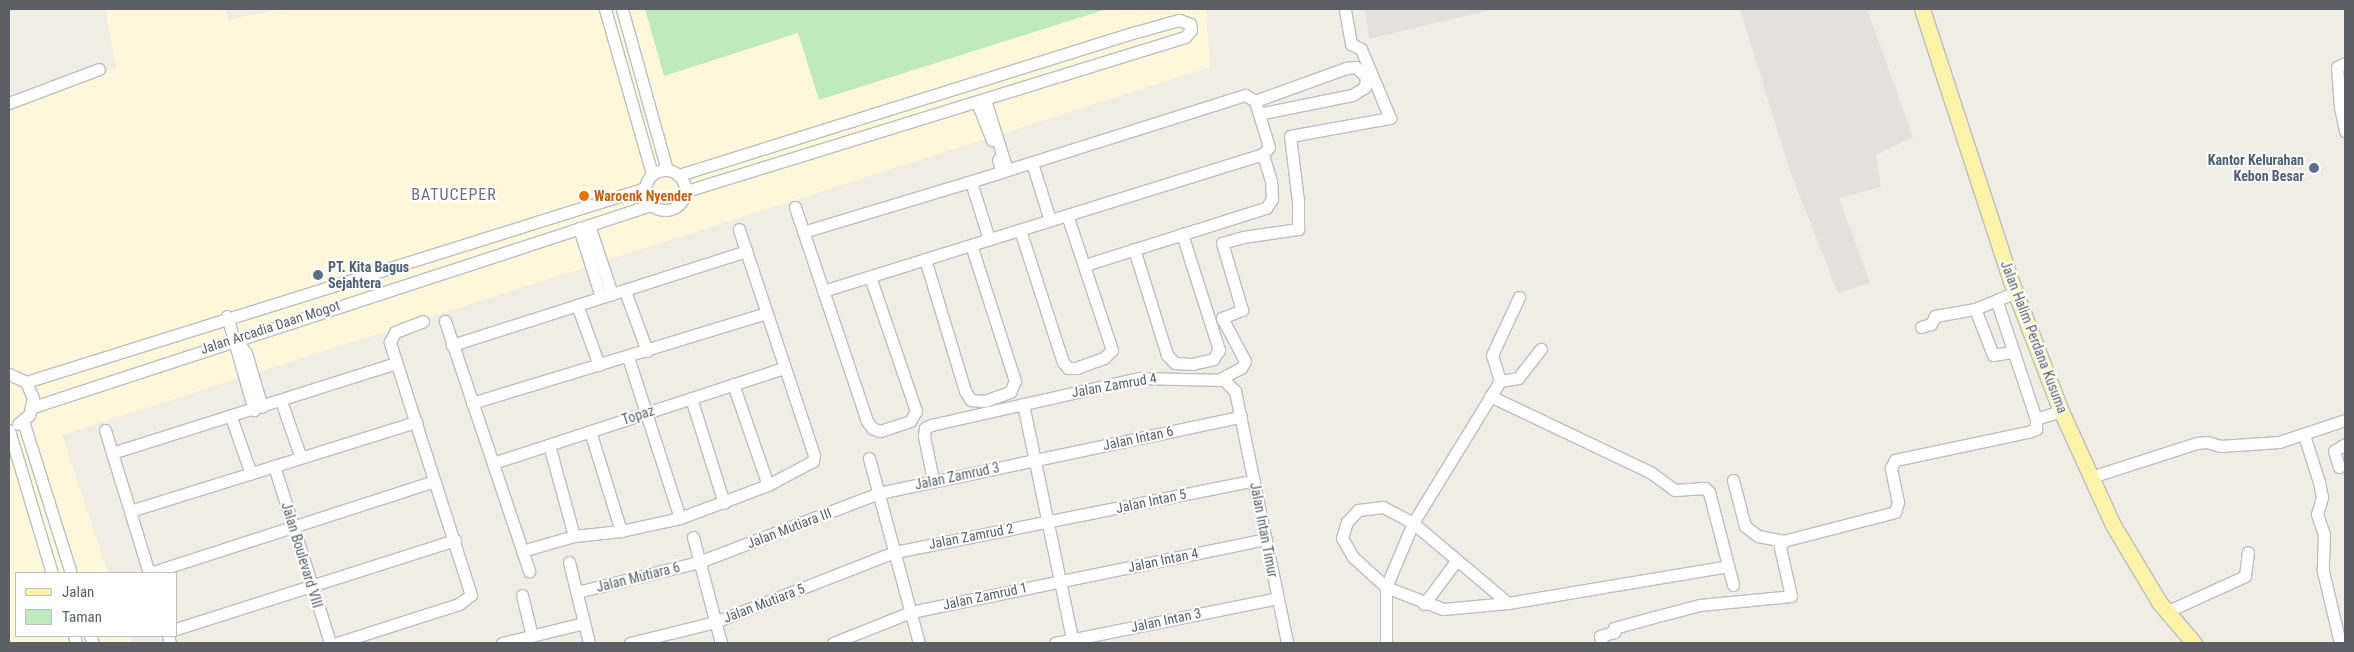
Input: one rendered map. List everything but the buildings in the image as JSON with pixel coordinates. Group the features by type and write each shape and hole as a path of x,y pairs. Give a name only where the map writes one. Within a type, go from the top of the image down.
{"main road":[{"name":"Jalan Halim Perdana Kusuma","path":"1922,9 2016,292 2061,411 2113,526 2166,612 2194,643"}],"street":[{"path":"605,9 652,174 645,188 652,205 669,210 677,207 686,191 844,144 1185,37 1191,30 1190,24 1179,20 1015,68 679,175 667,170 652,174"},
{"path":"622,9 667,170"},
{"path":"1220,380 1241,368 1245,362 1222,318 1242,310 1222,243 1242,237 1298,229 1298,201 1290,136 1390,118 1361,49 1351,44 1345,9"},
{"path":"617,51 632,46"},
{"path":"2345,63 2337,67 2340,108 2345,131"},
{"path":"1254,101 1346,68 1356,67 1366,77 1365,87 1352,95 1260,114"},
{"path":"1015,68 1022,88"},
{"path":"9,103 99,69"},
{"path":"823,291 1263,154 1269,147 1260,114 1254,101 1245,96 1232,98 1007,170 981,101"},
{"path":"839,123 844,144"},
{"path":"803,232 1002,172 998,148"},
{"path":"1085,264 1266,208 1272,199 1272,181 1263,154"},
{"path":"1032,163 1050,220"},
{"path":"679,175 686,191"},
{"path":"971,182 990,239"},
{"name":"Jalan Arcadia Daan Mogot","path":"26,382 227,316 645,188"},
{"name":"Jalan Arcadia Daan Mogot","path":"33,407 234,338 652,205"},
{"path":"794,207 867,421 872,428 880,431 910,421 916,411 870,276"},
{"path":"1020,230 1063,362 1068,368 1104,358 1112,350 1085,264 1067,215"},
{"path":"584,226 606,296"},
{"path":"522,551 574,536 621,531 680,518 768,485 808,465 814,455 739,229"},
{"path":"1134,249 1167,354 1175,363 1192,364 1213,359 1219,350 1182,234"},
{"path":"925,259 965,391 971,400 985,401 1010,392 1015,381 971,245"},
{"path":"452,345 746,251"},
{"path":"625,290 647,351"},
{"path":"1733,480 1745,526 1758,536 1783,541 1895,512 1898,502 1891,468 1894,460 2036,429 2036,419 1996,298 2016,292"},
{"path":"1500,382 1492,355 1519,297"},
{"path":"1921,327 1931,324 1935,316 1975,309 1997,302"},
{"path":"577,305 598,365"},
{"path":"1975,309 1984,327 1993,355 2013,352"},
{"path":"472,403 628,357 766,313"},
{"path":"227,316 258,408"},
{"path":"1984,327 2002,319"},
{"path":"337,643 467,600 471,590 396,363 390,335 423,321"},
{"path":"445,321 529,571"},
{"path":"1386,643 1386,587 1413,523 1500,382 1518,378 1540,349"},
{"path":"628,357 680,518"},
{"path":"112,453 231,417 396,363"},
{"name":"Topaz","path":"493,463 784,368"},
{"path":"9,374 26,382 34,398 33,407 23,421 9,428 52,572"},
{"name":"Jalan Zamrud 4","path":"933,480 925,428 1140,378 1220,380"},
{"path":"1220,380 1230,384 1235,391 1241,417"},
{"path":"733,384 768,485"},
{"path":"1490,396 1650,472 1675,490 1705,488 1709,492 1733,585"},
{"path":"692,398 724,503"},
{"path":"281,401 301,458"},
{"path":"1023,404 1072,641"},
{"path":"2036,419 2061,411"},
{"path":"231,417 251,474"},
{"name":"Jalan Intan 6","path":"1034,459 1241,417"},
{"name":"Jalan Intan Timur","path":"1241,417 1287,643"},
{"path":"2091,477 2197,443 2207,442 2220,446 2269,443 2304,436 2345,420"},
{"path":"23,421 71,572"},
{"path":"130,511 416,422"},
{"path":"105,430 149,572"},
{"path":"590,431 621,531"},
{"path":"2304,436 2320,482 2322,497 2317,514 2324,534 2323,571 2341,621 2340,643"},
{"path":"2339,468 2334,451 2345,444"},
{"path":"549,445 574,536"},
{"path":"869,458 919,643"},
{"name":"Jalan Zamrud 3","path":"879,493 1034,459"},
{"name":"Jalan Boulevard VIII","path":"274,466 330,643"},
{"name":"Jalan Intan 5","path":"1048,522 1254,480"},
{"path":"152,572 436,481"},
{"name":"Jalan Mutiara III","path":"699,562 879,493"},
{"path":"1508,603 1413,523 1383,507 1358,510 1347,522 1342,538 1353,558 1386,587 1424,604 1443,609 1508,603 1728,566"},
{"name":"Jalan Zamrud 2","path":"895,552 1048,522"},
{"path":"693,537 721,643"},
{"name":"Jalan Intan 4","path":"1060,581 1266,539"},
{"path":"178,628 455,540"},
{"path":"1602,643 1600,636 1614,632 1614,628 1654,617 1700,606 1791,596 1780,547 1783,541"},
{"name":"Jalan Mutiara 5","path":"630,643 716,622 895,552"},
{"path":"2166,612 2245,576 2248,552"},
{"path":"1424,604 1456,561"},
{"path":"569,562 589,643"},
{"name":"Jalan Mutiara 6","path":"576,592 699,562"},
{"name":"Jalan Zamrud 1","path":"834,643 911,612 1060,581"},
{"path":"522,595 532,636"},
{"name":"Jalan Intan 3","path":"1055,643 1278,598"},
{"path":"502,643 584,623"}],"shaded area":[{"path":"105,9 225,9 228,20 282,9 1206,9 1210,67 62,435 108,572 15,572 15,637 129,637 132,643 9,643 9,109 116,68"},
{"path":"1365,9 1494,9 1369,39"},
{"path":"1740,9 1867,9 1913,137 1876,155 1881,187 1839,198 1870,283 1838,293 1790,171"}],"green space":[{"path":"645,9 1107,9 819,100 798,33 664,76"}],"place":[{"name":"Kantor Kelurahan Kebon Besar","path":"2314,168"},
{"name":"Waroenk Nyender","path":"584,196"},
{"name":"PT. Kita Bagus Sejahtera","path":"318,275"}],"district":[{"name":"BATUCEPER","path":"454,195"}]}
